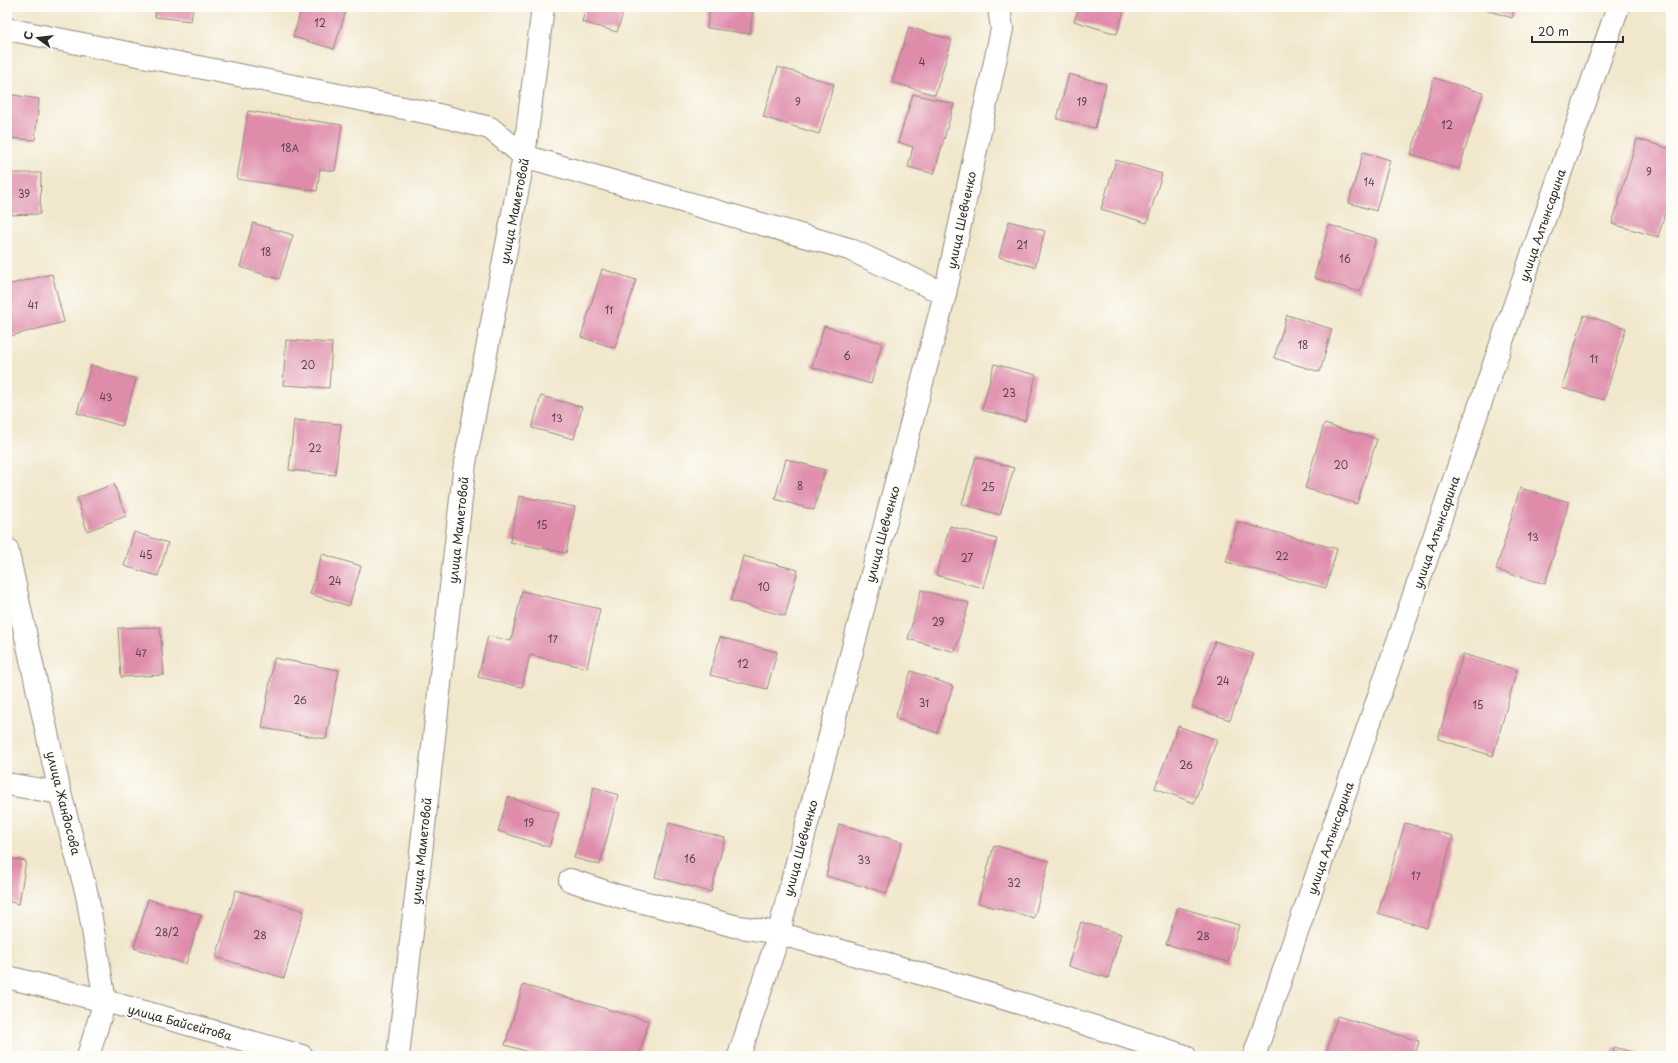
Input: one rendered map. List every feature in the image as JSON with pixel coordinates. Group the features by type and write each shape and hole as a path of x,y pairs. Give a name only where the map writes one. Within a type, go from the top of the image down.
{"street":[{"name":"улица Маметовой","path":"398,1056 465,463 524,156 544,7"},
{"name":"улица Шевченко","path":"739,1056 778,934 944,294 1002,28 999,7"},
{"name":"улица Алтынсарина","path":"1254,1056 1618,7"},
{"path":"7,29 434,114 490,128 524,156 849,249 944,294"},
{"name":"улица Жандосова","path":"7,548 60,793 87,895 105,1001 88,1056"},
{"path":"7,784 60,793"},
{"path":"570,880 618,896 734,926 778,934 888,964 1036,1008 1185,1056"},
{"name":"улица Байсейтова","path":"7,977 105,1001 302,1056"}],"building":[{"path":"156,7 193,7 191,21 155,17"},
{"path":"302,7 347,7 334,49 293,37"},
{"path":"586,7 625,7 617,32 582,22"},
{"path":"710,7 753,7 750,34 707,28"},
{"path":"1079,7 1125,7 1117,34 1074,21"},
{"path":"1476,7 1515,7 1512,18"},
{"path":"909,27 952,40 935,95 892,82"},
{"path":"778,67 834,84 819,134 763,117"},
{"path":"1069,74 1106,84 1095,128 1057,119"},
{"path":"1434,78 1483,93 1459,169 1411,154"},
{"path":"7,94 39,99 35,140 7,138"},
{"path":"913,94 954,104 934,174 908,167 913,147 898,142"},
{"path":"248,111 342,125 335,171 320,169 317,191 237,179"},
{"path":"1637,139 1671,149 1671,193 1658,237 1612,224"},
{"path":"1363,152 1390,160 1376,211 1349,203"},
{"path":"1116,160 1162,174 1147,223 1101,209"},
{"path":"7,173 41,173 40,214 7,215"},
{"path":"1009,221 1045,231 1035,267 999,257"},
{"path":"253,223 293,235 279,279 240,267"},
{"path":"1329,225 1376,239 1360,292 1314,278"},
{"path":"602,269 636,280 615,348 581,337"},
{"path":"52,274 64,322 7,337 7,285"},
{"path":"1287,315 1332,329 1320,372 1274,358"},
{"path":"1584,315 1626,328 1604,400 1562,388"},
{"path":"824,326 882,343 871,384 812,367"},
{"path":"286,340 332,343 329,388 283,385"},
{"path":"994,364 1036,375 1025,421 982,410"},
{"path":"91,365 136,379 122,426 77,413"},
{"path":"541,396 582,407 574,439 532,428"},
{"path":"294,420 341,424 335,475 289,470"},
{"path":"1324,424 1377,439 1357,504 1305,488"},
{"path":"976,457 1014,468 1000,515 962,504"},
{"path":"786,459 825,470 814,510 775,499"},
{"path":"114,484 126,516 87,531 77,498"},
{"path":"1520,488 1569,502 1545,584 1496,570"},
{"path":"519,496 575,507 566,553 510,542"},
{"path":"1238,522 1337,549 1326,588 1226,562"},
{"path":"950,526 997,539 983,588 936,575"},
{"path":"134,532 168,543 158,576 124,566"},
{"path":"322,554 361,566 349,606 310,594"},
{"path":"743,556 798,570 785,616 731,601"},
{"path":"921,590 969,603 955,652 908,639"},
{"path":"522,591 600,609 587,668 530,655 522,687 478,677 488,636 511,641"},
{"path":"160,627 164,675 121,677 118,628"},
{"path":"720,637 777,652 767,689 710,675"},
{"path":"1215,641 1254,654 1230,720 1192,707"},
{"path":"1463,654 1517,670 1493,756 1438,739"},
{"path":"274,658 339,670 326,739 262,728"},
{"path":"911,671 953,686 937,733 895,718"},
{"path":"1178,726 1217,740 1194,803 1155,788"},
{"path":"594,787 618,795 600,865 574,858"},
{"path":"508,797 559,813 549,847 498,831"},
{"path":"669,823 725,838 711,892 655,877"},
{"path":"1405,823 1453,836 1427,928 1378,913"},
{"path":"839,824 902,842 887,893 826,876"},
{"path":"994,845 1049,861 1034,918 978,903"},
{"path":"7,858 26,861 19,904 7,901"},
{"path":"236,890 304,911 284,978 216,957"},
{"path":"148,899 201,915 186,964 134,948"},
{"path":"1178,907 1239,925 1228,962 1166,944"},
{"path":"1081,922 1121,934 1108,978 1068,966"},
{"path":"523,985 649,1021 639,1056 543,1056 505,1045"},
{"path":"1337,1016 1419,1041 1415,1056 1342,1056 1327,1051"},
{"path":"1614,1047 1646,1056 1612,1056"}]}
